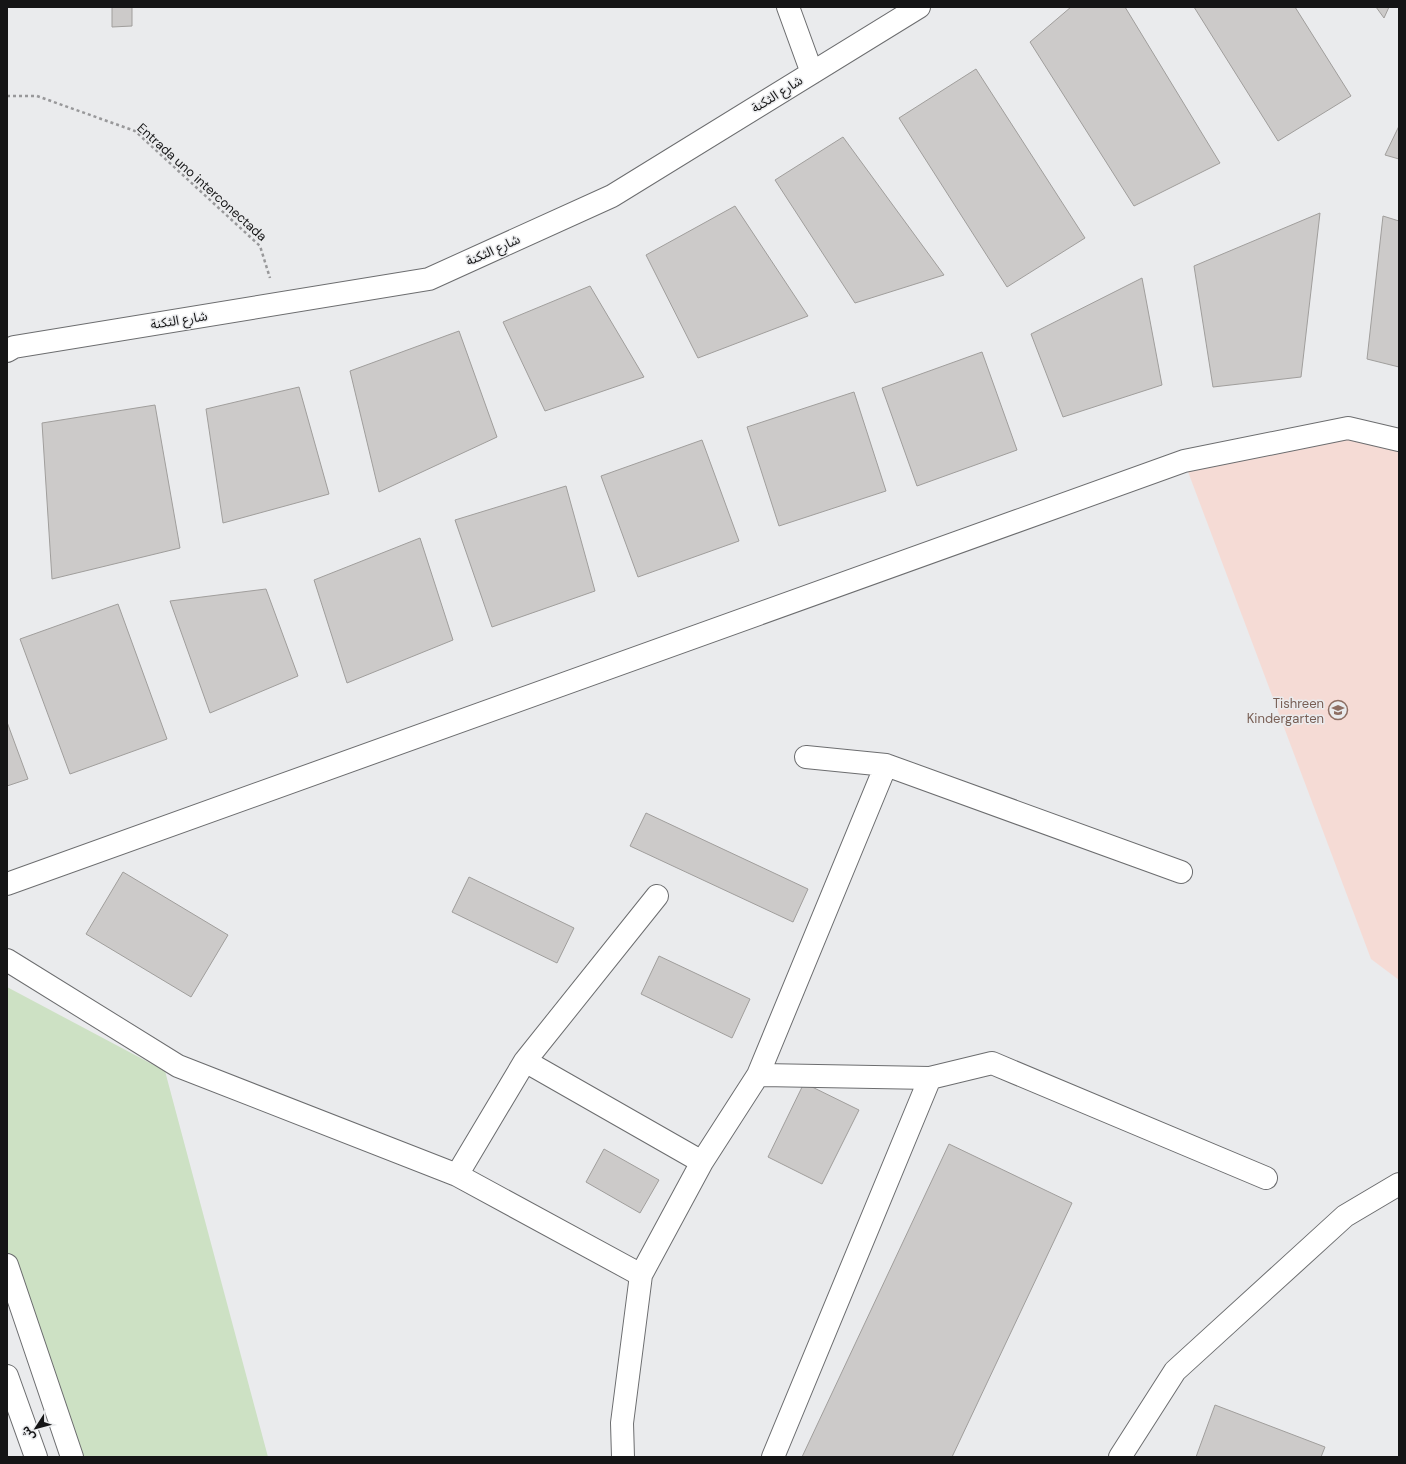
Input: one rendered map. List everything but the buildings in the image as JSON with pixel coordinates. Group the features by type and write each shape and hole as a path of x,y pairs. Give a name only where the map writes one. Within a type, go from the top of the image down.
{"street":[{"path":"788,7 812,73"},
{"name":"شارع الثكنة","path":"9,347 429,279 612,196 919,7"},
{"path":"7,884 1184,460 1348,428 1399,440"},
{"path":"806,757 886,765 1181,872"},
{"path":"623,1457 622,1423 641,1275 702,1162 758,1075 886,765"},
{"path":"457,1175 526,1061 657,896"},
{"path":"7,960 178,1066 457,1175 641,1275"},
{"path":"526,1061 702,1162"},
{"path":"758,1075 930,1078 992,1063 1266,1178"},
{"path":"774,1457 930,1078"},
{"path":"1120,1457 1175,1371 1345,1216 1399,1184"},
{"path":"7,1265 72,1457"},
{"path":"7,1376 33,1456"}],"path":[{"name":"Entrada uno interconectada","path":"7,96 37,96 135,131 260,246 278,304"}],"shaded area":[{"name":"Tishreen Kindergarten","path":"1348,428 1399,440 1399,980 1371,959 1184,461"}],"green space":[{"path":"7,987 165,1071 268,1457 72,1457 7,1265"}],"place":[{"name":"Tishreen Kindergarten","path":"1338,710"}]}
